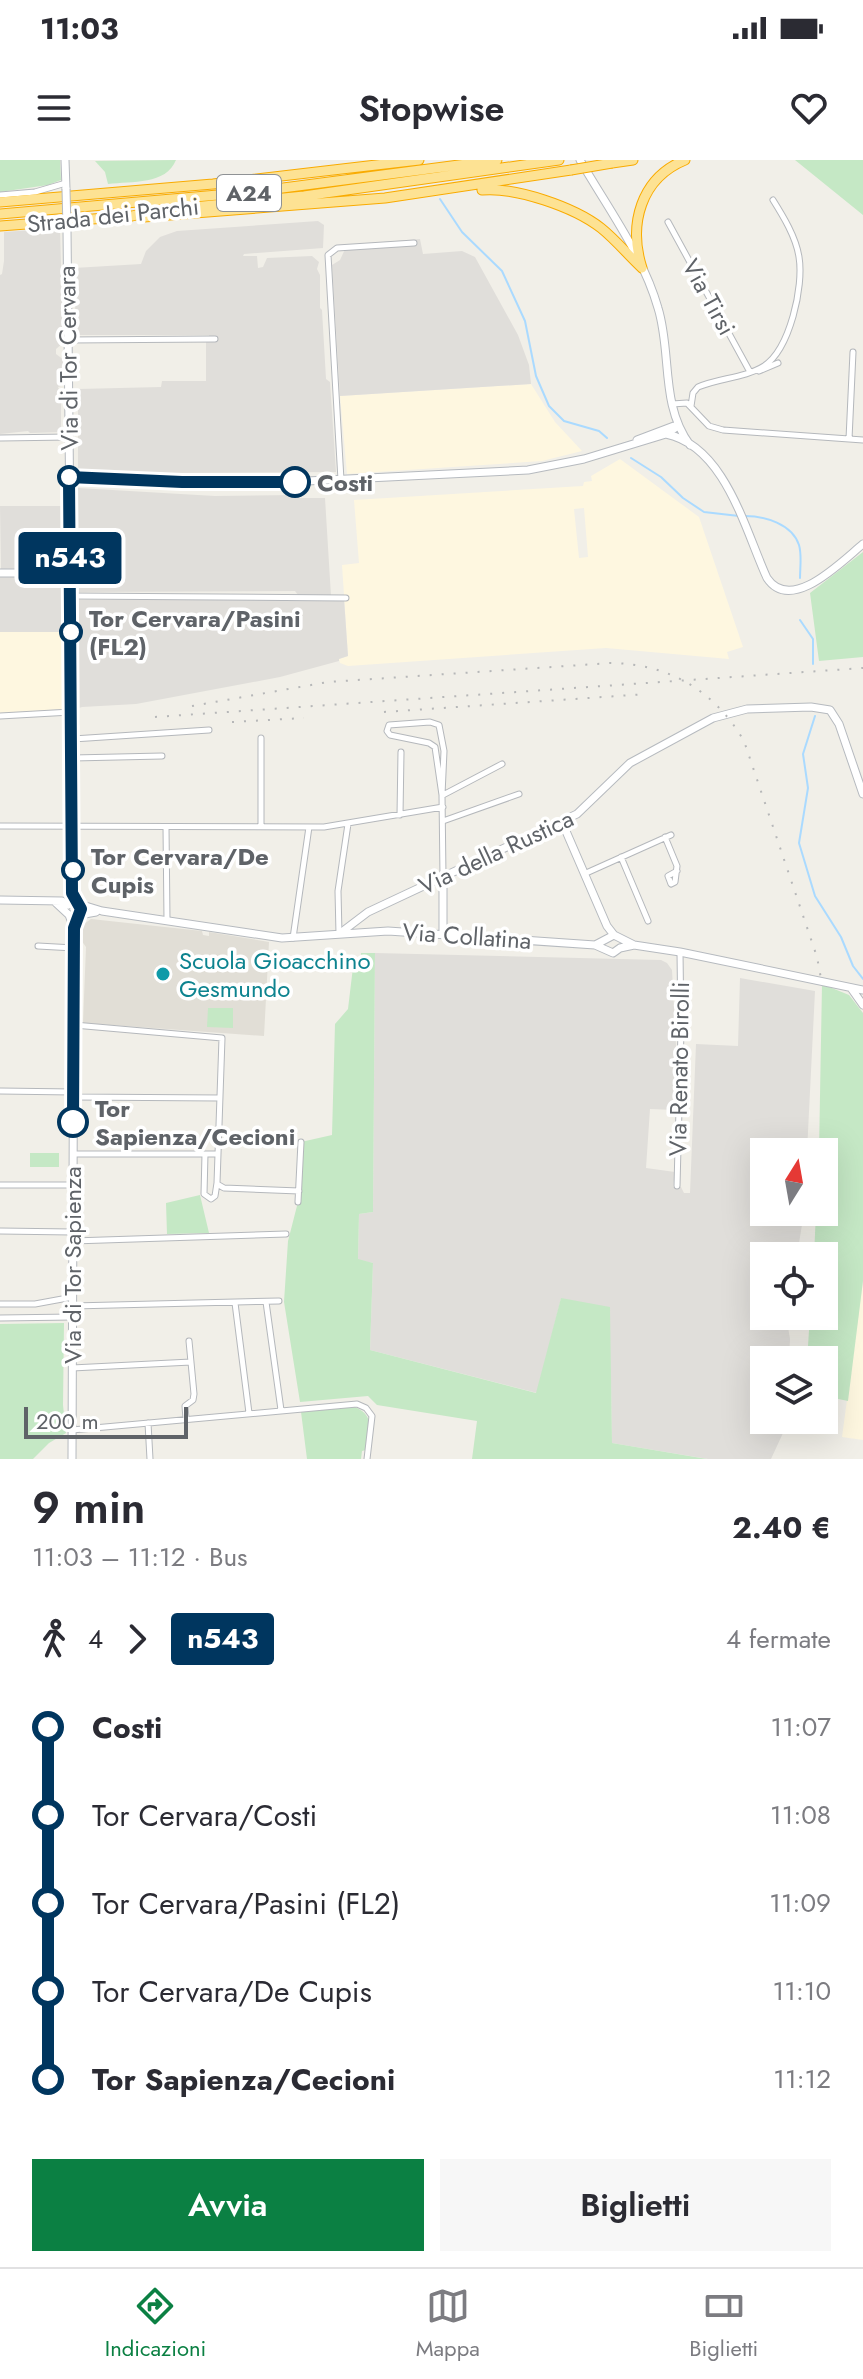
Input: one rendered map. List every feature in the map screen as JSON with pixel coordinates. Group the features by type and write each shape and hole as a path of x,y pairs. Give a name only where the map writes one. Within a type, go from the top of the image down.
{"highway":[{"path":"366,167 389,160"},
{"path":"0,202 213,184 419,160"},
{"name":"Strada dei Parchi","path":"0,214 252,192 497,160"},
{"name":"Strada dei Parchi","path":"0,226 132,216 154,211 304,196 559,160"},
{"path":"132,216 170,217 385,198 633,160"},
{"path":"642,268 637,235 642,200 658,177 685,160"},
{"path":"385,198 402,201 493,189 526,194 594,224 642,268"}],"street":[{"name":"Via di Tor Cervara","path":"65,160 73,909"},
{"path":"580,160 642,268 660,316 671,406 678,426 690,445"},
{"path":"0,195 66,186"},
{"path":"752,372 769,362 786,337 798,288 798,252 773,200"},
{"name":"Via Tirsi","path":"668,222 752,372"},
{"path":"341,480 328,255 337,248 414,243"},
{"path":"68,340 215,339"},
{"path":"849,439 853,352"},
{"path":"671,406 682,402 700,385 769,369 778,363"},
{"path":"691,406 693,393"},
{"path":"682,402 691,406 709,426 723,430 863,440"},
{"path":"662,432 671,406"},
{"path":"69,477 196,482 341,480 537,469 567,464 678,426"},
{"path":"662,432 690,445 715,466 771,584 787,591 810,585 863,544"},
{"path":"0,438 69,437"},
{"path":"0,573 70,573"},
{"path":"70,596 346,598"},
{"name":"Via della Rustica","path":"339,934 368,912 585,809 635,760 727,712 811,707 830,710 839,724 863,794"},
{"path":"0,716 71,712"},
{"path":"442,795 445,757 439,725 430,722 389,725 387,731 390,735 434,746 443,807 443,934"},
{"path":"72,739 209,730"},
{"path":"261,738 261,827"},
{"path":"400,815 401,752"},
{"path":"72,758 162,756"},
{"path":"442,795 502,764"},
{"path":"443,821 519,794"},
{"path":"0,826 309,827 348,824 443,807"},
{"path":"562,822 612,941 863,990"},
{"path":"339,934 339,886 348,824"},
{"path":"166,827 167,920"},
{"path":"293,939 309,827"},
{"path":"584,874 668,836 677,871"},
{"path":"621,857 648,921"},
{"path":"0,900 63,901 73,909"},
{"name":"Via Collatina","path":"73,909 293,939 376,931 595,945 612,941"},
{"name":"Via di Tor Sapienza","path":"72,1459 73,909"},
{"path":"38,946 74,948"},
{"name":"Via Renato Birolli","path":"677,1186 680,952"},
{"path":"851,988 863,1005"},
{"path":"74,1025 222,1038 217,1183 211,1199 204,1194 205,1154"},
{"path":"0,1091 220,1098"},
{"path":"298,1202 301,1142"},
{"path":"72,1154 218,1154"},
{"path":"217,1183 224,1188 299,1191"},
{"path":"0,1185 72,1185"},
{"path":"0,1231 72,1236 286,1234"},
{"path":"0,1304 279,1301"},
{"path":"266,1302 281,1410"},
{"path":"235,1303 249,1413"},
{"path":"0,1318 73,1317"},
{"path":"186,1419 184,1407 194,1396 189,1341"},
{"path":"72,1368 191,1362"},
{"path":"72,1430 354,1404 370,1412 372,1423 367,1459"},
{"path":"148,1423 150,1459"}],"shaded area":[{"path":"318,221 324,225 323,248 243,256 257,256 258,268 263,267 267,258 312,256 319,262 320,308 326,379 330,382 336,472 78,470 78,389 161,387 162,381 206,381 206,342 209,335 76,335 74,268 141,264 146,251 160,237 177,231"},
{"path":"60,228 63,343 56,349 56,354 64,360 64,385 58,387 61,395 61,432 0,434 0,275 4,261 4,232"},
{"path":"420,239 423,254 462,251 475,257 518,335 529,365 531,384 340,396 332,265 340,260 347,245"},
{"path":"531,384 555,422 582,451 542,461 347,474 340,396"},
{"path":"620,459 699,517 743,647 727,652 729,659 606,648 348,666 340,663 339,659 348,656 342,565 359,563 354,500 583,486 584,482 592,481 591,476","holes":["584,508 588,557 579,558 574,509"]},
{"path":"78,488 215,496 295,495 296,498 325,498 331,596 298,595 295,591 79,592"},
{"path":"0,506 62,506 62,568 1,569"},
{"path":"0,577 63,577 63,632 0,632"},
{"path":"344,599 348,656 339,661 280,677 136,704 82,707 79,708 77,731 79,600"},
{"path":"0,632 63,632 64,709 0,713"},
{"path":"91,919 269,942 264,1036 83,1023 86,947 80,933 81,926"},
{"path":"375,953 661,960 667,963 672,970 675,1110 650,1109 646,1168 675,1172 673,1187 681,1187 684,1193 690,1193 696,1044 738,1046 740,978 815,991 808,1138 750,1138 750,1226 802,1226 799,1242 750,1242 750,1330 788,1330 790,1339 790,1346 750,1346 750,1434 783,1434 771,1459 708,1459 612,1443 611,1381 561,1299 537,1393 370,1350 373,1263 358,1260 359,1214 373,1212"},
{"path":"863,1281 863,1440 842,1437"}],"green space":[{"path":"0,160 60,160 61,180 0,192"},
{"path":"176,160 165,174 156,178 108,184 105,172 95,161"},
{"path":"795,160 863,160 863,215"},
{"path":"863,552 863,657 819,661 810,593"},
{"path":"361,953 375,953 373,1212 359,1214 358,1259 373,1263 370,1350 536,1393 561,1298 610,1307 612,1443 707,1459 472,1459 477,1421 377,1405 368,1396 300,1402 284,1302 288,1241 298,1202 301,1142 332,1135 335,1024 348,1009 353,967 361,967"},
{"path":"822,984 849,995 863,1013 863,1281 848,1401 838,1399 838,1346 808,1346 809,1330 838,1330 838,1242 815,1242 815,1226 838,1226 838,1138 819,1138"},
{"path":"208,1008 233,1008 233,1028 207,1027"},
{"path":"30,1153 59,1153 59,1167 30,1167"},
{"path":"200,1195 209,1233 167,1234 166,1203"},
{"path":"64,1323 63,1405 66,1433 49,1443 33,1459 0,1459 0,1324"},
{"path":"355,1407 366,1415 370,1425 366,1450 362,1451 361,1459 307,1459 301,1412"}],"waterway":[{"path":"440,199 462,232 502,271 525,321 536,376 549,406 564,421 599,431 607,438"},
{"path":"631,458 661,477 704,512 739,516"},
{"path":"745,516 769,520 790,532 800,549 800,578"},
{"path":"800,620 813,639 813,664"},
{"path":"815,716 803,754 808,788 799,843 815,896 863,979"}],"railway":[{"path":"192,706 328,682 611,663 652,668 671,675 688,683 719,707 744,741 817,957 822,984"},
{"path":"155,717 863,668"},
{"path":"384,712 647,694"},
{"path":"232,722 304,718"}],"bus line":[{"name":"n543","path":"73,1122 74,928 81,906 72,893 69,477 182,482 295,482"}],"place":[{"name":"Costi","path":"295,482"},
{"name":"Tor Cervara/Pasini (FL2)","path":"71,632"},
{"name":"Tor Cervara/De Cupis","path":"73,870"},
{"name":"Scuola Gioacchino Gesmundo","path":"163,974"},
{"name":"Tor Sapienza/Cecioni","path":"73,1122"}]}
